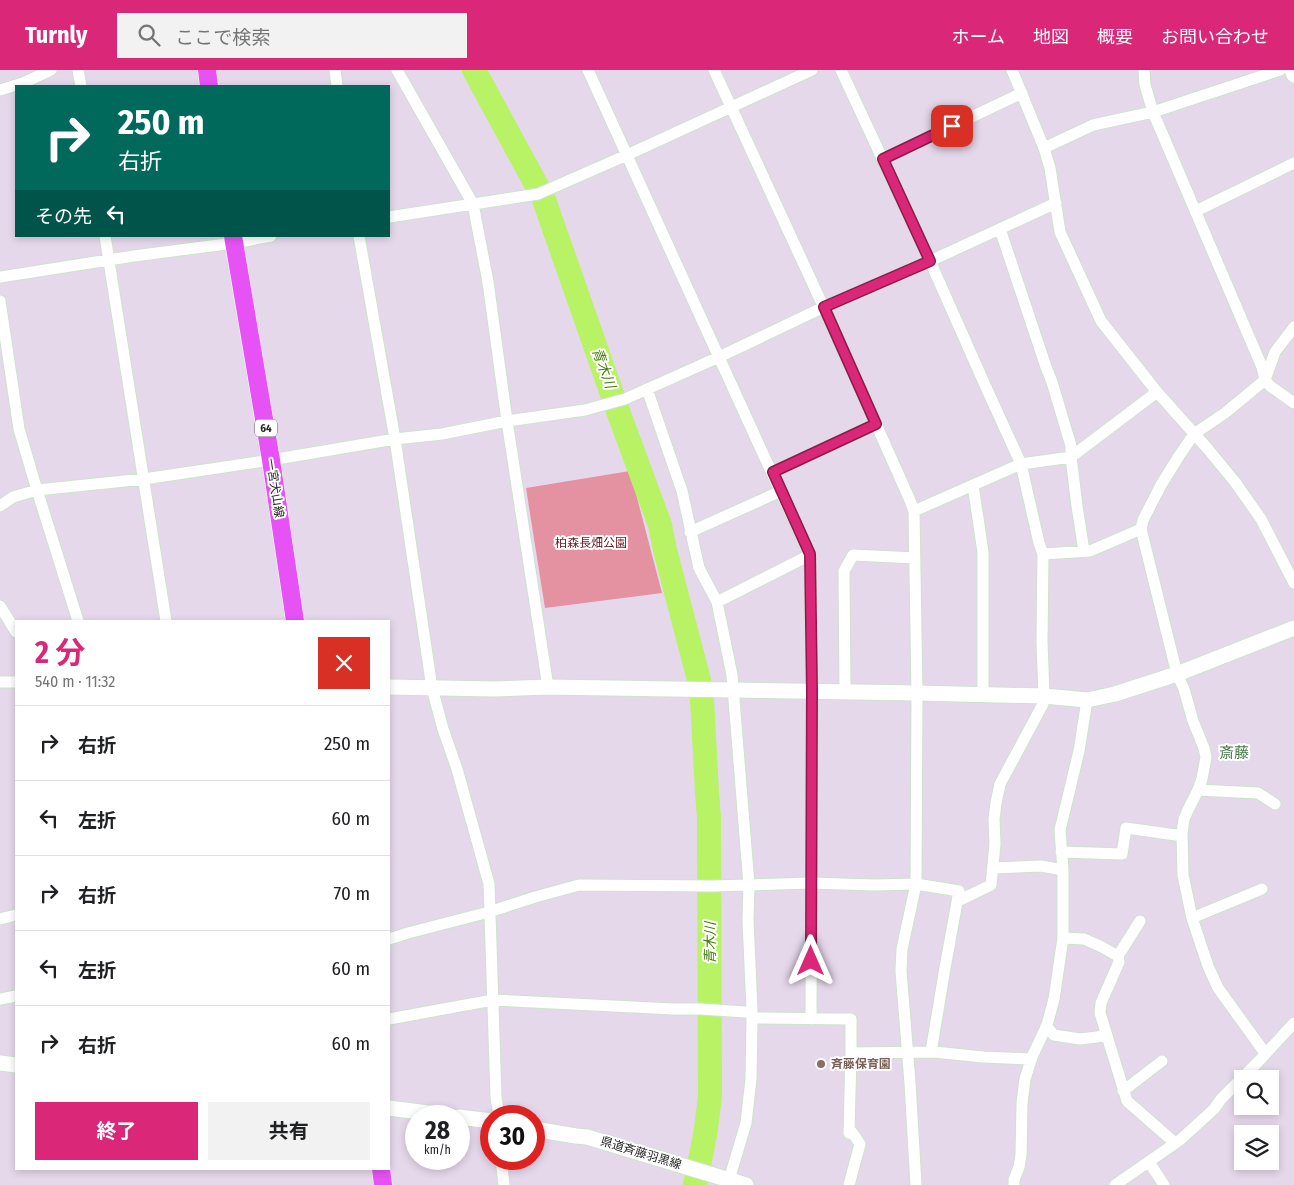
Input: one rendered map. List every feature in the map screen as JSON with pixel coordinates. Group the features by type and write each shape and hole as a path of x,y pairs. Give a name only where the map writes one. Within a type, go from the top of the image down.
{"main road":[{"path":"207,70 210,85"},
{"name":"一宮犬山線","path":"234,240 271,460 295,620"},
{"path":"381,1170 383,1185"}],"street":[{"path":"16,85 51,70"},
{"path":"78,70 81,85"},
{"path":"335,70 337,85"},
{"path":"397,70 473,204 488,282 507,421 548,687"},
{"path":"588,70 810,554 812,691 811,1019"},
{"path":"714,70 824,307 914,511 917,693 916,884 902,949 901,971 916,1185"},
{"path":"390,218 538,194 812,70"},
{"path":"841,70 930,261 1021,464 1038,543 1043,554 1043,704 1000,784 994,819 995,844 991,885 958,901"},
{"path":"1012,70 1044,148 1050,168 1060,232 1101,320 1157,392 1235,482 1261,519 1294,583"},
{"path":"1144,70 1145,85 1153,112 1262,367 1265,380 1270,386 1294,403"},
{"path":"1044,148 1094,125 1153,112 1280,70"},
{"path":"1292,70 1294,75"},
{"path":"0,90 15,85"},
{"path":"883,159 1022,94"},
{"path":"1196,211 1294,163"},
{"path":"0,506 13,497 37,490 144,479 395,439 442,434 507,421 585,410 625,399 1056,203"},
{"path":"1000,229 1052,382 1071,446 1084,551"},
{"path":"106,237 166,620"},
{"path":"0,276 262,237"},
{"path":"359,237 395,439 432,688 489,884 497,1105"},
{"path":"0,301 19,429 78,620"},
{"path":"1265,1053 1218,988 1208,966 1192,918 1183,875 1182,833 1184,819 1202,779 1206,757 1184,688 1177,674 1141,529 1143,520 1161,485 1194,434 1225,413 1265,380 1275,352 1294,327"},
{"path":"647,389 682,492 699,568 717,602 732,675 749,885 748,920 752,1014 751,1079 746,1123 721,1181"},
{"path":"914,511 1021,464 1071,456 1157,392"},
{"path":"773,472 876,424"},
{"path":"972,485 983,552 983,694"},
{"path":"690,532 781,491"},
{"path":"1043,554 1090,551 1141,529"},
{"path":"717,602 810,554"},
{"path":"845,692 844,571 853,555 914,558"},
{"path":"0,606 15,630"},
{"path":"390,687 548,687 983,694 1088,700 1115,694 1177,674 1294,628"},
{"path":"0,682 15,682"},
{"path":"1014,1185 1021,1155 1022,1103 1025,1078 1046,1026 1054,999 1063,938 1061,824 1079,752 1088,700"},
{"path":"1198,790 1258,793 1275,804"},
{"path":"1061,852 1122,854 1126,828 1176,835 1182,833"},
{"path":"993,868 1031,866 1063,870"},
{"path":"390,939 579,885 916,884 959,891 931,1052"},
{"path":"1192,918 1262,889"},
{"path":"0,918 15,914"},
{"path":"1140,921 1118,956 1119,962 1101,1003 1100,1013 1126,1101 1175,1143"},
{"path":"1063,938 1084,939 1118,956"},
{"path":"0,998 15,996"},
{"path":"390,1019 493,1000 673,1010 700,1009 811,1019 851,1019 849,1133 852,1132 860,1144 849,1185"},
{"path":"1046,1026 1054,1035 1080,1039 1106,1035"},
{"path":"1115,1185 1175,1143 1214,1109 1221,1099 1293,1026"},
{"path":"851,1053 931,1052 1031,1060"},
{"path":"1123,1091 1162,1061"},
{"path":"0,1063 15,1065"},
{"path":"390,1108 405,1110"},
{"name":"県道斉藤羽黒線","path":"545,1130 587,1137 721,1181 746,1185"},
{"path":"1149,1162 1164,1185"},
{"path":"503,1170 504,1185"}],"green space":[{"name":"柏森長畑公園","path":"630,471 662,593 545,608 526,488"}],"waterway":[{"name":"青木川","path":"474,70 543,197 660,525 699,680"},
{"name":"青木川","path":"695,1185 710,1097 709,818 702,700"}],"place":[{"name":"斉藤保育園","path":"821,1064"}],"district":[{"name":"斎藤","path":"1234,753"}],"route":[{"path":"811,961 812,691 810,554 773,472 876,424 824,307 930,261 883,159 952,126"}]}
